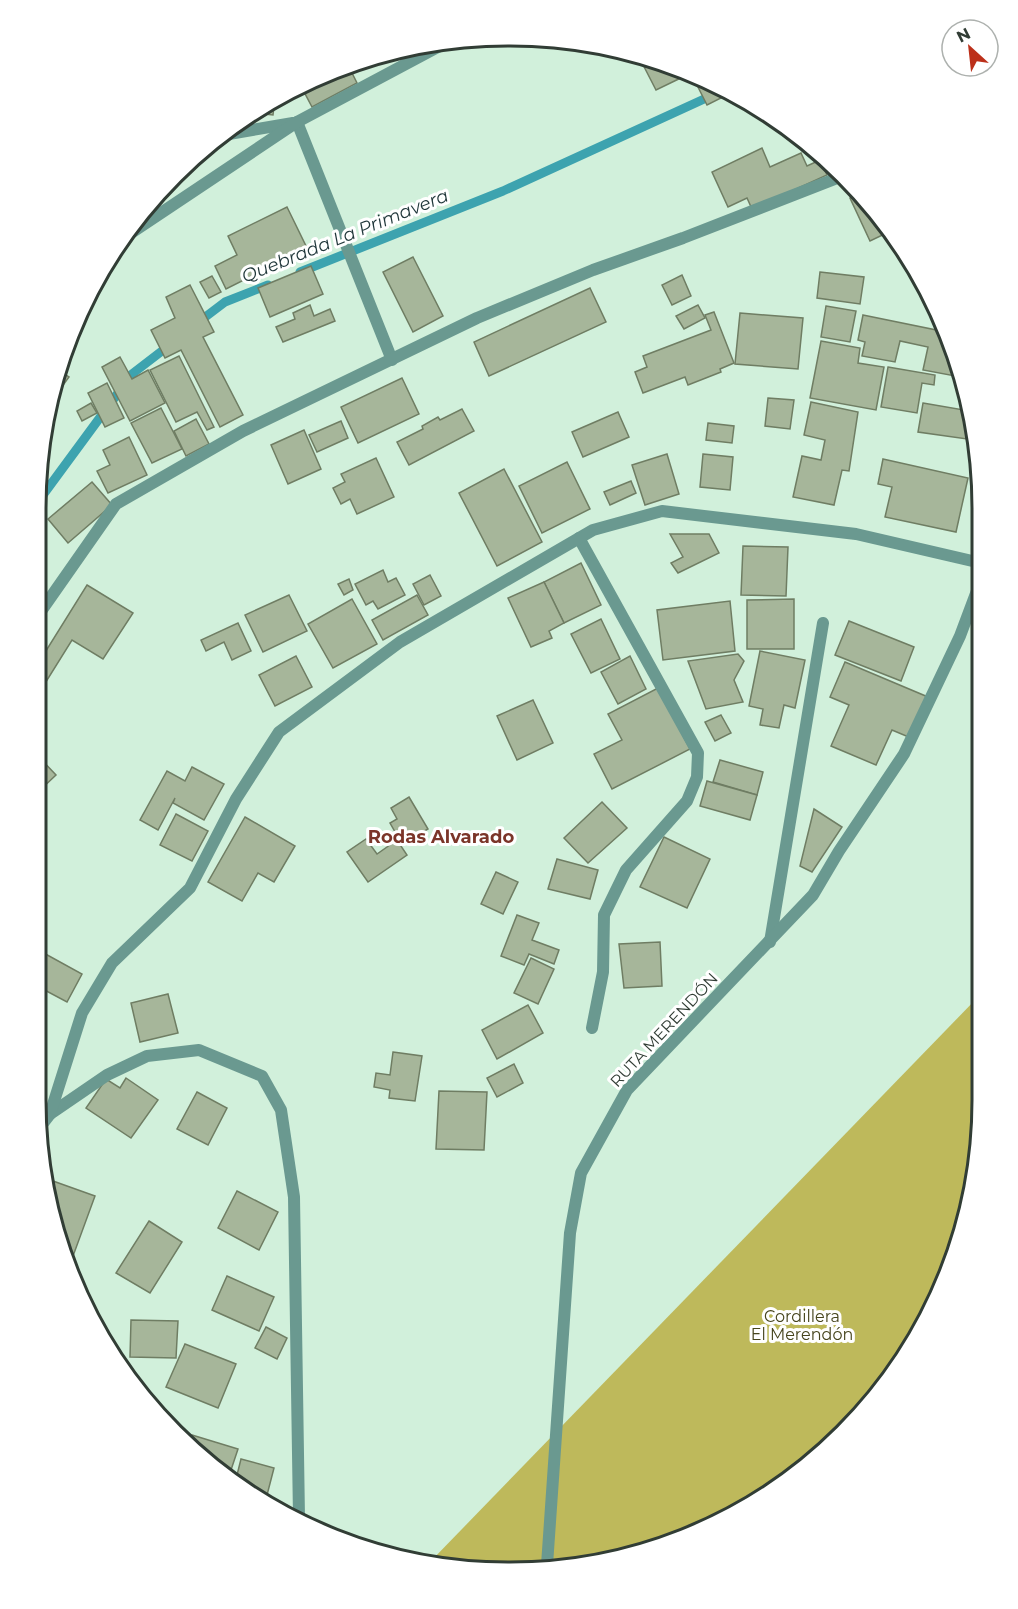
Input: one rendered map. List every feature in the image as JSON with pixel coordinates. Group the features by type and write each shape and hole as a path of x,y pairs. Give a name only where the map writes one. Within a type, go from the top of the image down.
{"street":[{"path":"145,224 297,122 425,54"},
{"path":"241,132 297,122"},
{"path":"297,122 392,360"},
{"path":"46,604 116,504 243,431 477,318 594,270 833,180"},
{"path":"50,1114 82,1013 112,963 190,888 236,799 279,732 400,642 593,530 662,511 856,534 972,561"},
{"path":"579,538 698,753 697,777 687,801 626,870 604,915 603,972 592,1028"},
{"name":"RUTA MERENDÓN","path":"547,1561 570,1233 580,1173 627,1090 813,895 839,851 904,754 960,636 972,604"},
{"path":"770,942 824,623"},
{"path":"47,1118 107,1075 147,1056 199,1050 262,1076 281,1110 294,1197 299,1512"}],"green space":[{"name":"Cordillera El Merendón","path":"972,1003 972,1100 968,1160 956,1220 947,1249 924,1305 894,1357 857,1405 836,1427 814,1448 766,1485 714,1515 658,1538 599,1554 539,1562 479,1562 435,1557"}],"building":[{"path":"644,67 679,79 656,90"},
{"path":"352,74 357,83 312,107 305,94"},
{"path":"698,87 721,98 707,105"},
{"path":"762,148 770,167 801,153 807,166 815,162 827,175 752,209 747,198 728,207 712,172"},
{"path":"850,198 857,204 882,235 870,241"},
{"path":"287,207 307,248 226,289 215,266 237,255 228,236"},
{"path":"413,257 443,316 413,332 383,272"},
{"path":"311,266 323,294 270,317 258,288"},
{"path":"820,272 864,277 860,304 817,298"},
{"path":"682,275 691,296 672,305 662,285"},
{"path":"212,276 221,292 209,298 200,282"},
{"path":"190,285 214,332 203,337 243,415 220,427 181,350 165,358 151,330 175,318 166,297"},
{"path":"590,288 606,322 489,376 474,342"},
{"path":"310,305 314,316 330,309 335,321 283,342 276,327 295,319 293,313"},
{"path":"698,305 705,318 684,329 676,316"},
{"path":"826,306 856,311 850,342 821,337"},
{"path":"714,312 734,363 720,369 721,372 688,385 685,377 643,393 635,372 647,367 643,356 711,330 705,315"},
{"path":"740,313 803,318 798,369 735,364"},
{"path":"863,315 935,330 952,375 923,370 928,347 900,341 895,362 862,356 865,342 858,340"},
{"path":"821,341 860,348 858,363 884,367 876,410 810,398"},
{"path":"179,356 214,427 207,430 197,412 176,422 150,370"},
{"path":"120,357 132,379 148,370 165,403 130,421 102,367"},
{"path":"888,367 935,375 934,385 922,383 917,413 881,407"},
{"path":"402,378 419,414 358,443 341,407"},
{"path":"107,383 124,418 105,427 88,393"},
{"path":"768,398 794,400 790,429 765,426"},
{"path":"811,402 858,412 849,471 842,470 834,505 793,497 802,456 821,460 825,440 804,435"},
{"path":"91,403 97,413 82,421 77,411"},
{"path":"923,403 961,409 966,439 918,432"},
{"path":"161,408 182,449 152,463 131,423"},
{"path":"462,409 474,431 409,465 397,442 423,429 422,426 438,417 440,420"},
{"path":"618,412 629,437 583,457 572,432"},
{"path":"196,419 209,444 186,456 174,431"},
{"path":"341,421 348,438 317,452 309,435"},
{"path":"708,423 734,426 732,443 706,440"},
{"path":"304,430 321,469 288,484 271,445"},
{"path":"129,437 147,475 108,493 97,471 110,465 103,450"},
{"path":"667,454 679,494 645,505 632,465"},
{"path":"703,454 733,457 730,490 700,487"},
{"path":"376,458 394,497 357,514 350,499 341,504 333,488 345,482 341,474"},
{"path":"883,459 968,478 956,532 885,517 892,487 878,484"},
{"path":"567,462 590,509 542,533 519,486"},
{"path":"504,469 542,542 497,566 459,493"},
{"path":"631,481 636,493 610,505 604,492"},
{"path":"92,482 112,505 68,543 48,519"},
{"path":"670,534 709,534 719,553 678,573 671,563 683,557"},
{"path":"743,546 788,547 786,596 741,595"},
{"path":"581,563 601,605 564,623 544,582"},
{"path":"383,570 388,582 396,578 405,595 378,609 373,601 366,605 355,584"},
{"path":"430,575 441,596 424,605 413,584"},
{"path":"349,579 353,590 344,595 338,584"},
{"path":"544,582 564,623 549,631 552,638 531,647 508,598"},
{"path":"87,585 133,613 103,659 72,640 46,682 46,651"},
{"path":"289,595 307,631 263,652 245,615"},
{"path":"417,595 428,615 383,640 372,620"},
{"path":"352,599 377,644 333,668 308,624"},
{"path":"794,599 794,649 747,649 747,600"},
{"path":"730,601 735,651 663,660 657,610"},
{"path":"601,619 620,659 591,673 571,634"},
{"path":"849,621 914,647 901,681 835,655"},
{"path":"238,623 251,651 232,660 224,642 206,651 201,640"},
{"path":"760,651 805,660 795,708 784,705 779,728 760,725 763,709 749,706"},
{"path":"738,654 744,661 734,680 743,702 706,709 688,661"},
{"path":"296,656 312,687 275,706 259,675"},
{"path":"630,656 646,689 618,704 601,672"},
{"path":"845,662 928,697 911,738 892,730 876,765 831,746 849,705 830,697"},
{"path":"658,688 690,749 612,789 594,754 622,740 608,714"},
{"path":"533,700 553,743 517,760 497,716"},
{"path":"721,715 731,733 715,741 705,722"},
{"path":"720,760 763,772 757,795 713,782"},
{"path":"46,764 56,775 46,784"},
{"path":"192,767 224,784 204,820 173,803 175,798 158,830 140,820 167,771 185,781"},
{"path":"707,781 757,795 750,820 700,806"},
{"path":"409,797 428,829 402,844 390,823 397,819 391,808"},
{"path":"602,802 627,828 588,863 564,838"},
{"path":"814,809 842,827 812,872 800,866"},
{"path":"176,814 208,831 192,861 160,845"},
{"path":"245,817 295,846 274,882 258,873 242,901 208,882"},
{"path":"664,837 710,859 687,908 640,887"},
{"path":"366,839 377,854 397,840 407,855 368,882 347,852"},
{"path":"557,859 598,870 590,899 548,889"},
{"path":"496,872 518,882 503,914 481,904"},
{"path":"517,915 539,923 532,940 559,950 554,964 529,954 524,965 501,956"},
{"path":"660,942 662,986 624,988 619,944"},
{"path":"46,954 82,974 67,1002 46,991"},
{"path":"531,958 554,969 538,1004 514,993"},
{"path":"168,994 178,1033 140,1042 131,1003"},
{"path":"528,1005 543,1033 497,1059 482,1030"},
{"path":"393,1052 422,1056 415,1101 389,1098 390,1090 374,1087 376,1073 390,1075"},
{"path":"514,1064 523,1083 497,1097 487,1078"},
{"path":"126,1078 158,1100 131,1138 86,1108 106,1079 120,1088"},
{"path":"439,1091 487,1092 484,1150 436,1149"},
{"path":"197,1092 227,1108 208,1145 177,1129"},
{"path":"54,1181 95,1196 73,1255 62,1220"},
{"path":"237,1191 278,1212 259,1250 218,1228"},
{"path":"149,1221 182,1242 150,1293 116,1273"},
{"path":"227,1276 274,1297 259,1331 212,1310"},
{"path":"131,1320 178,1321 176,1358 130,1357"},
{"path":"266,1327 287,1338 277,1359 255,1348"},
{"path":"185,1344 236,1364 218,1408 166,1387"},
{"path":"192,1436 238,1449 231,1470 204,1448"},
{"path":"241,1459 274,1468 267,1494 237,1474"}],"waterway":[{"name":"Quebrada La Primavera","path":"300,272 503,191 714,94"},
{"name":"Quebrada La Primavera","path":"196,324 225,302 268,285"},
{"name":"Quebrada La Primavera","path":"47,490 132,374 171,344"}],"district":[{"name":"Rodas Alvarado","path":"441,837"}]}
